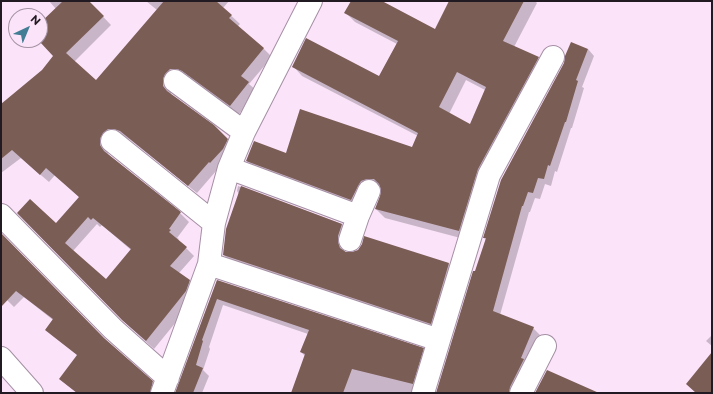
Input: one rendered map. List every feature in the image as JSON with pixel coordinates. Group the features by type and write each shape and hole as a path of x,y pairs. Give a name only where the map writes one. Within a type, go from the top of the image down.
{"street":[{"path":"1,215 113,329 165,385 209,264 214,223 229,168 244,132 311,1"},
{"path":"423,393 488,175 553,57"},
{"path":"175,81 244,132"},
{"path":"112,141 214,223"},
{"path":"229,168 358,216"},
{"path":"350,240 358,216 369,192"},
{"path":"209,264 439,340"},
{"path":"522,393 545,346"},
{"path":"1,358 32,393"}],"building":[{"path":"63,1 89,1 104,16 66,53 96,80 164,1 216,1 232,15 229,18 264,48 241,76 249,82 230,106 182,71 170,69 165,74 163,86 167,91 214,125 228,139 223,149 210,163 209,162 188,186 120,131 108,129 103,133 100,139 100,145 104,151 181,212 169,229 171,230 169,232 187,247 170,266 190,280 186,291 146,341 122,320 17,213 30,199 56,223 79,197 46,168 40,175 12,150 1,159 1,104 42,70 53,56 46,48 48,48 48,15","holes":["88,217 91,220 93,218 131,249 106,279 65,243"]},
{"path":"351,1 382,1 435,29 449,1 524,1 503,41 539,57 478,169 459,231 375,209 381,190 379,184 374,179 361,181 351,200 246,161 254,141 286,153 300,109 412,147 418,133 292,67 306,38 379,76 398,41 344,13","holes":["457,72 486,87 470,124 439,107"]},
{"path":"571,42 588,49 576,80 578,81 566,122 550,166 548,165 544,179 538,178 533,193 528,192 522,206 493,311 534,327 521,358 524,359 510,387 509,393 436,393 473,271 475,271 486,238 483,238 501,180 564,63 565,56"},
{"path":"241,186 342,224 338,236 338,242 340,248 346,252 358,250 362,244 364,236 449,263 431,324 223,255 226,229"},
{"path":"1,233 104,338 153,381 150,393 77,393 59,379 77,355 45,330 53,319 16,291 1,307"},
{"path":"217,280 424,348 413,384 352,369 343,393 291,393 305,354 300,352 309,330 217,299 202,340 203,341 196,365 203,368 193,393 175,393"},
{"path":"712,352 712,393 696,393 686,384"},
{"path":"547,370 599,393 535,393"}]}
